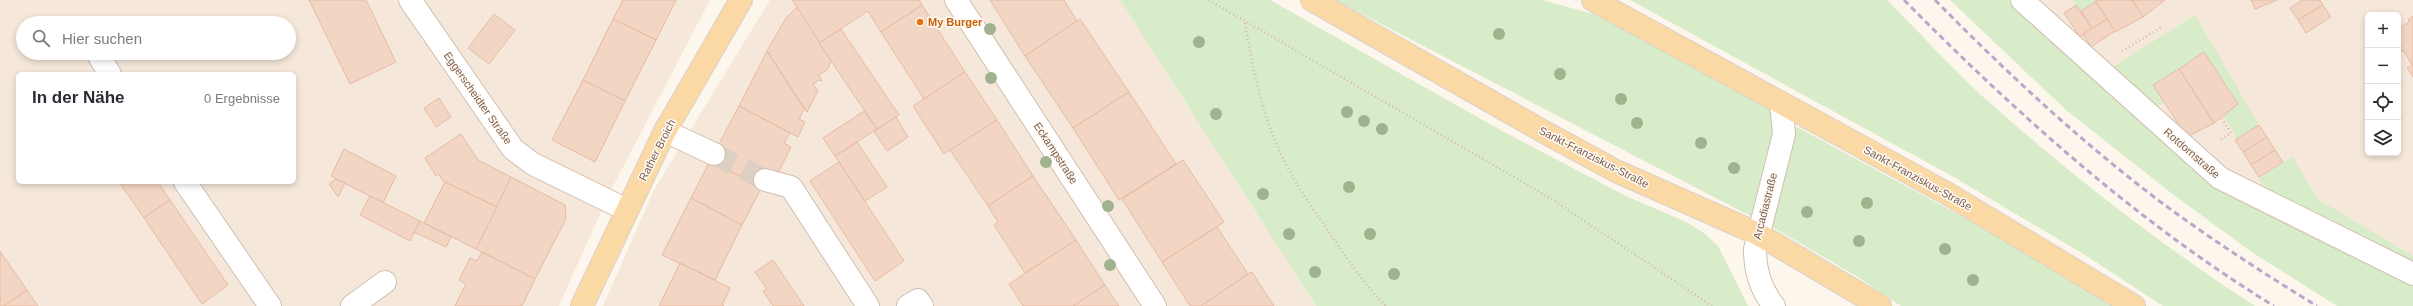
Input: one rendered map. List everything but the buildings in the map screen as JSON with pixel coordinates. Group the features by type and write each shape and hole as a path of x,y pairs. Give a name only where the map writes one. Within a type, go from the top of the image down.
{"main road":[{"name":"Rather Broich","path":"582,306 665,131 741,0"},
{"name":"Sankt-Franziskus-Straße","path":"1312,0 1616,171 1758,234 1880,306"},
{"name":"Sankt-Franziskus-Straße","path":"1593,0 1948,194 2134,306"}],"street":[{"name":"Eggerscheidter Straße","path":"410,0 513,149 532,164 627,210"},
{"name":"Eckampstraße","path":"956,0 1155,306"},
{"name":"Rotdornstraße","path":"2022,0 2220,178 2413,274"},
{"name":"Arcadiastraße","path":"1774,306 1755,266 1755,249 1784,134 1781,103"},
{"path":"665,131 714,154"},
{"path":"765,180 792,187 868,306"},
{"path":"186,184 270,306"},
{"path":"352,306 385,282"},
{"path":"908,306 918,300 922,306"}],"path":[{"path":"1209,0 1245,23 1550,198 1712,306"},
{"path":"1245,23 1253,73 1265,113 1284,160 1312,208 1343,252 1377,297 1386,306"},
{"path":"2096,68 2162,27"}],"shaded area":[{"path":"0,0 710,0 609,194 559,306 0,306"},
{"path":"770,0 1120,0 1316,306 603,306 655,188"},
{"path":"2024,0 2413,0 2413,273 2220,178"}],"green space":[{"path":"1120,0 1270,0 1504,132 1624,195 1686,222 1704,233 1718,246 1748,306 1316,306"},
{"path":"1335,0 1542,0 1601,16 1770,110 1778,128 1756,219"},
{"path":"1630,0 1887,0 1981,95 2046,152 2148,232 2255,306 2163,306 2085,255 1952,176"},
{"path":"1950,0 2009,0 2216,188 2413,284 2413,306 2337,306 2250,251 2170,192 2066,110"},
{"path":"2073,0 2095,0 2096,2 2081,11"},
{"path":"2195,15 2259,125 2235,140 2236,135 2224,117 2224,113 2238,104 2204,52 2154,85 2164,102 2155,107 2113,67"},
{"path":"1797,127 1976,224 2113,306 1901,306 1856,276 1769,225 1787,129"},
{"path":"2292,157 2319,200 2413,256 2413,264 2268,193 2259,178"}],"tunnel":[{"path":"714,154 765,180"}],"railway":[{"path":"1904,0 1990,84 2080,164 2174,239 2274,306"},
{"path":"1935,0 1988,53 2043,104 2129,177 2216,242 2317,306"}],"place":[{"name":"My Burger","path":"920,22"}]}
